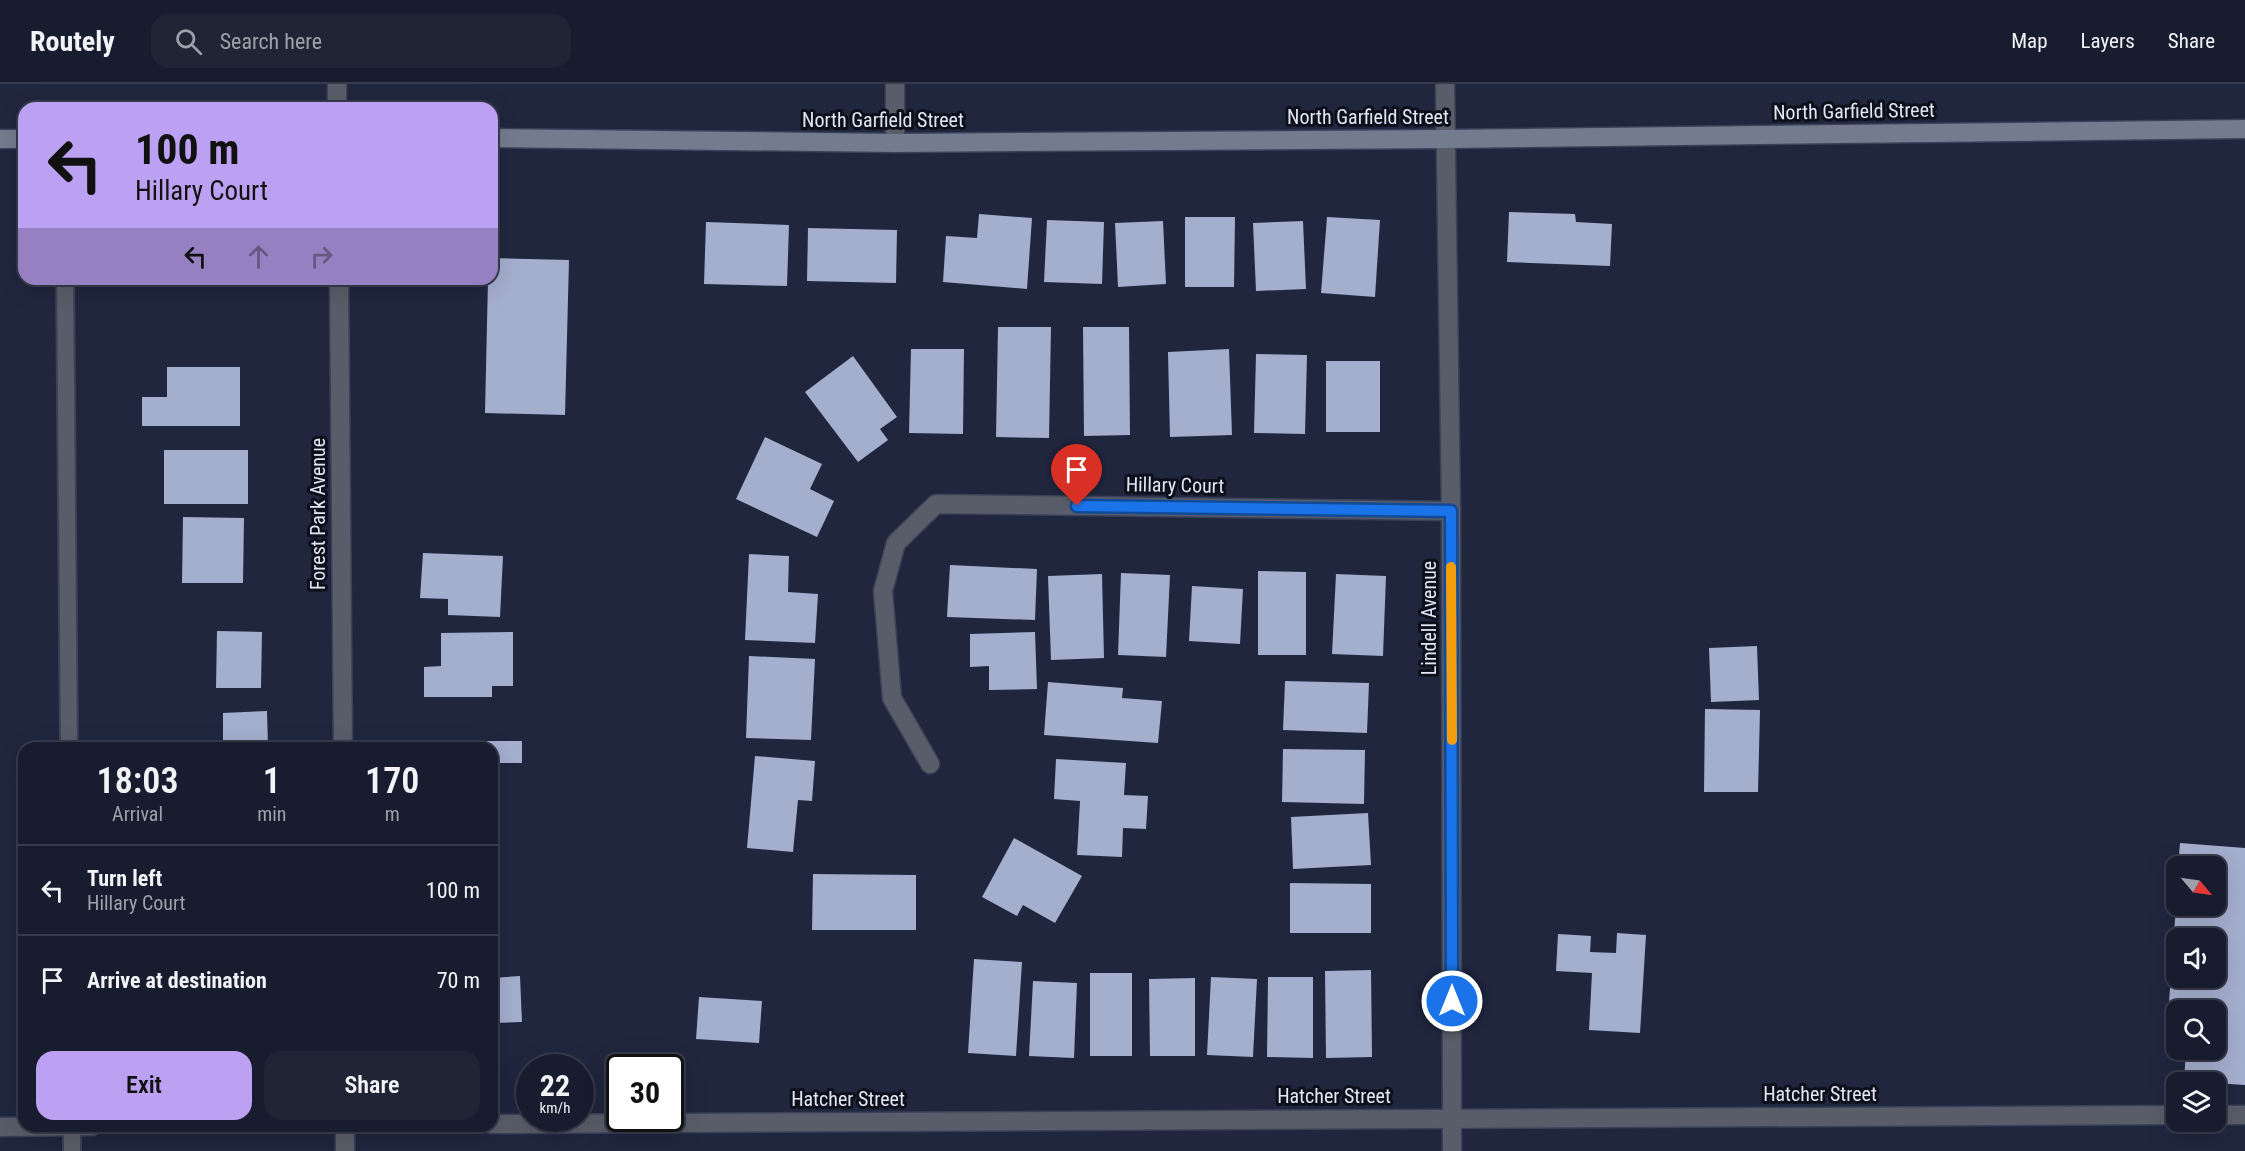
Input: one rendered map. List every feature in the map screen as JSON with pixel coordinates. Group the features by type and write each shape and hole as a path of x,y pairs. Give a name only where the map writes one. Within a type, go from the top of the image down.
{"street":[{"path":"337,84 338,102"},
{"path":"894,143 895,84"},
{"name":"Lindell Avenue","path":"1445,84 1451,511 1452,1151"},
{"name":"North Garfield Street","path":"498,138 894,143 1445,140 2245,129"},
{"path":"0,139 18,139"},
{"name":"Forest Park Avenue","path":"339,285 343,742"},
{"name":"Hillary Court","path":"930,764 892,698 883,591 896,543 936,504 1451,511"},
{"name":"Hatcher Street","path":"498,1124 2166,1115"},
{"path":"2226,1115 2245,1115"},
{"path":"0,1127 18,1127"},
{"path":"345,1132 345,1151"}],"lane":[{"path":"65,285 69,742"},
{"path":"72,1132 72,1151"}],"building":[{"path":"1509,212 1575,214 1576,222 1612,224 1610,266 1507,262"},
{"path":"979,214 1032,218 1027,289 943,282 946,236 977,238"},
{"path":"1185,217 1235,217 1234,287 1185,287"},
{"path":"1327,217 1380,220 1375,297 1321,293"},
{"path":"1047,220 1104,222 1102,284 1044,282"},
{"path":"1163,221 1166,284 1118,287 1115,223"},
{"path":"1303,221 1306,289 1256,291 1253,223"},
{"path":"706,222 789,225 787,286 704,284"},
{"path":"808,228 897,230 896,283 807,281"},
{"path":"498,258 569,260 565,415 485,413 488,285 498,285"},
{"path":"998,327 1051,327 1049,438 996,437"},
{"path":"1083,327 1129,327 1130,435 1084,436"},
{"path":"911,349 964,349 963,434 909,433"},
{"path":"1229,349 1232,435 1170,437 1168,352"},
{"path":"1256,354 1307,355 1305,434 1254,433"},
{"path":"853,356 897,417 880,429 888,440 858,462 805,392"},
{"path":"1326,361 1380,361 1380,432 1326,432"},
{"path":"167,367 240,367 240,426 142,426 142,397 167,397"},
{"path":"765,437 822,464 810,489 834,501 817,537 736,499"},
{"path":"164,450 248,450 248,504 164,504"},
{"path":"183,517 244,518 243,583 182,583"},
{"path":"423,553 503,556 500,617 448,615 448,599 420,598"},
{"path":"749,554 789,556 788,592 818,594 815,643 745,640"},
{"path":"950,565 1037,569 1035,620 947,617"},
{"path":"1258,571 1306,572 1306,655 1258,655"},
{"path":"1121,573 1170,575 1166,657 1118,655"},
{"path":"1102,574 1104,658 1051,660 1048,576"},
{"path":"1336,574 1386,576 1383,656 1332,654"},
{"path":"1192,586 1243,589 1240,644 1189,641"},
{"path":"217,631 262,632 261,688 216,688"},
{"path":"513,632 513,686 492,686 492,697 424,697 424,667 441,666 441,633"},
{"path":"1035,632 1037,689 989,690 989,666 970,667 970,634"},
{"path":"1757,646 1759,700 1711,702 1709,648"},
{"path":"749,656 815,659 811,740 746,738"},
{"path":"1285,681 1369,683 1367,733 1283,730"},
{"path":"1048,682 1123,688 1122,698 1162,701 1158,743 1044,735"},
{"path":"1705,709 1760,710 1758,792 1704,792"},
{"path":"267,711 268,742 223,742 223,713"},
{"path":"522,741 522,763 498,763 498,742 434,742"},
{"path":"1283,749 1365,750 1364,804 1282,802"},
{"path":"755,756 815,761 812,801 798,800 793,852 747,848"},
{"path":"1056,759 1126,763 1124,795 1148,796 1146,829 1123,828 1122,857 1077,855 1080,801 1054,799"},
{"path":"1368,813 1371,865 1293,869 1291,817"},
{"path":"1014,838 1082,876 1055,923 1023,905 1017,916 982,897"},
{"path":"2180,843 2245,848 2245,1085 2226,1084 2226,1072 2185,1072 2185,1060 2226,1060 2226,1000 2169,1000 2170,988 2226,988 2226,928 2174,928 2175,916 2226,916 2226,856 2179,856"},
{"path":"813,874 916,875 916,930 812,930"},
{"path":"1290,883 1371,884 1371,933 1290,933"},
{"path":"1617,933 1646,935 1640,1033 1589,1030 1592,973 1556,971 1558,934 1591,936 1590,952 1616,953"},
{"path":"974,959 1022,962 1016,1056 968,1053"},
{"path":"1371,970 1372,1057 1326,1058 1325,971"},
{"path":"1090,973 1132,973 1132,1056 1090,1056"},
{"path":"520,976 522,1022 498,1023 498,978"},
{"path":"1211,977 1257,979 1253,1057 1207,1055"},
{"path":"1268,977 1313,977 1313,1058 1267,1057"},
{"path":"1195,978 1195,1056 1150,1056 1149,979"},
{"path":"1033,981 1077,983 1074,1058 1029,1056"},
{"path":"699,997 762,1001 759,1043 696,1039"}],"slow traffic":[{"path":"1451,567 1452,740"}],"route":[{"path":"1077,506 1451,511 1452,1001"}]}
